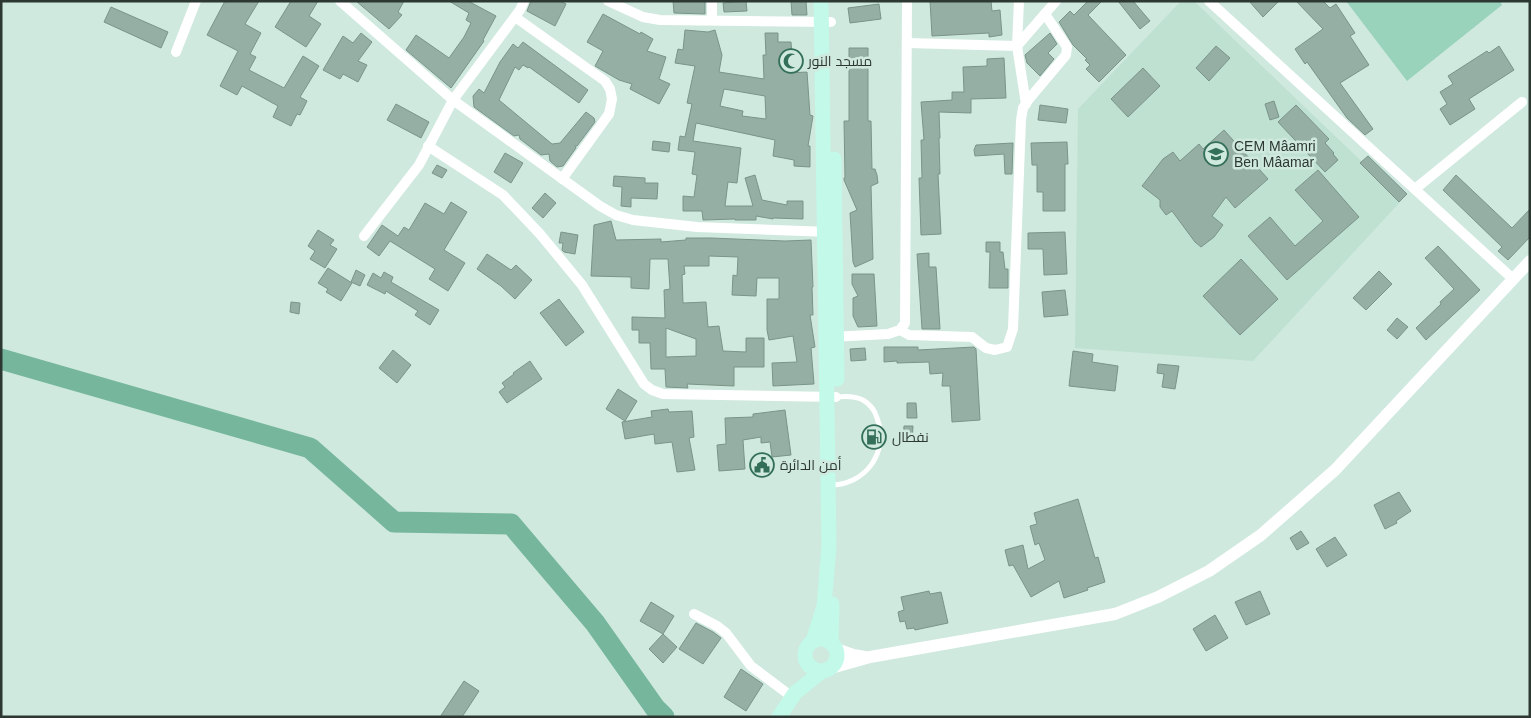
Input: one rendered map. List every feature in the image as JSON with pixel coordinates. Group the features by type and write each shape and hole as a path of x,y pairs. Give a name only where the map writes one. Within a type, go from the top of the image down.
{"main road":[{"path":"794,695 836,660 830,623 832,397 830,232 826,22 821,1"},
{"path":"826,22 831,1"},
{"path":"779,717 794,695 806,660 806,649 813,641 824,606 831,575"},
{"path":"813,641 822,640 833,646"},
{"path":"806,660 811,668 826,670"}],"street":[{"path":"176,52 196,1"},
{"path":"340,1 453,100 600,206 616,215 633,220 697,227 830,232"},
{"path":"364,236 419,165 453,100 515,17 524,1"},
{"path":"608,1 643,18 660,20 826,22"},
{"path":"633,1 633,13"},
{"path":"712,1 712,20"},
{"path":"831,338 888,334 900,330 905,323 907,1"},
{"path":"1019,1 1017,46 1026,104"},
{"path":"1017,46 1056,1"},
{"path":"1209,1 1513,279"},
{"path":"900,330 910,335 972,337 986,348 995,350 1007,347 1013,329 1023,108 1066,55 1067,47 1045,14"},
{"path":"515,17 605,81 610,89 612,99 609,114 562,179"},
{"path":"906,43 1017,46"},
{"path":"1415,188 1522,102"},
{"path":"428,146 503,195 540,234 582,285 644,384 652,390 663,394 832,397"},
{"path":"826,670 870,657 1114,614 1158,597 1209,571 1261,535 1335,470 1530,260"},
{"path":"694,614 718,626 726,633 751,666 794,695"},
{"path":"833,646 852,655 870,657"}],"lane":[{"path":"832,397 848,396 863,400 874,410 880,427 881,442 875,460 866,472 850,482 832,486"}],"shaded area":[{"name":"CEM Mâamri Ben Mâamar","path":"1181,1 1194,1 1402,200 1253,361 1075,348 1078,109"}],"green space":[{"path":"1346,1 1500,1 1502,5 1407,81"}],"building":[{"path":"225,1 259,1 245,24 261,33 250,54 256,57 249,70 284,88 303,56 319,66 300,97 307,101 300,115 297,114 291,126 273,117 278,106 242,86 237,95 220,86 238,51 207,35"},
{"path":"291,1 318,1 309,16 321,24 306,47 275,27"},
{"path":"356,1 404,1 398,12 402,15 389,29"},
{"path":"449,1 468,1 496,16 484,41 451,88 406,50 416,35 449,58 464,37 471,23 466,20 469,13"},
{"path":"531,1 560,1 566,4 555,26 527,11"},
{"path":"673,1 705,1 705,14 674,13"},
{"path":"746,1 747,11 724,12 723,3"},
{"path":"791,1 806,1 807,15 792,15"},
{"path":"930,1 991,1 992,11 1000,10 1002,35 989,37 989,33 932,36"},
{"path":"1088,1 1102,1 1088,15 1126,55 1099,82 1086,69 1090,65 1085,60 1087,59 1073,45 1059,22 1070,11 1074,15"},
{"path":"1118,1 1133,1 1150,21 1140,29"},
{"path":"1249,1 1279,1 1263,17"},
{"path":"1296,1 1323,1 1330,8 1336,4 1355,33 1350,36 1369,65 1340,83 1373,129 1365,135 1347,118 1307,62 1305,64 1295,49 1323,29"},
{"path":"879,4 881,19 850,23 848,8"},
{"path":"111,7 168,32 161,48 104,22"},
{"path":"603,14 653,39 647,51 666,57 659,79 670,84 659,104 630,89 632,84 619,80 595,66 603,51 587,42"},
{"path":"685,30 708,32 715,30 722,55 719,72 764,79 763,55 766,55 765,33 778,33 778,42 791,42 792,55 786,56 787,73 807,72 810,115 813,116 808,146 810,146 810,167 794,166 794,160 773,156 775,140 696,123 693,141 741,148 737,183 728,182 725,206 753,206 745,178 755,175 762,200 787,205 787,201 803,201 803,219 773,219 756,216 756,220 703,220 702,211 683,211 683,196 694,197 697,175 692,174 695,152 678,150 680,136 685,137 692,104 687,103 695,66 675,63 678,49 683,50","holes":["724,89 765,96 766,119 742,116 743,111 720,106"]},
{"path":"361,33 372,42 358,61 367,65 358,82 343,74 340,79 323,70 343,36 353,43"},
{"path":"1050,33 1057,44 1048,53 1054,59 1040,76 1027,63 1025,55"},
{"path":"523,42 588,90 579,103 529,67 523,65 519,70 515,67 499,100 552,144 560,143 586,112 594,118 595,122 577,146 575,146 576,148 563,166 557,167 550,161 549,154 541,155 520,139 519,135 514,136 474,107 473,96 479,89 484,93 500,62 513,44 518,48"},
{"path":"1216,46 1230,58 1209,81 1196,68"},
{"path":"1499,46 1514,70 1469,99 1475,109 1450,125 1440,109 1447,104 1440,92 1453,84 1448,76 1487,51 1489,53"},
{"path":"849,48 868,48 868,121 871,121 872,169 875,169 878,183 871,186 873,259 855,267 853,262 850,213 857,210 844,180 844,121 849,121"},
{"path":"1004,58 1006,98 971,99 971,113 939,112 940,174 938,174 941,234 921,235 919,178 922,178 921,140 924,140 921,102 952,100 952,92 964,92 963,67 987,66 987,59"},
{"path":"1143,68 1160,86 1128,117 1111,99"},
{"path":"1274,101 1279,117 1270,120 1265,104"},
{"path":"396,104 429,122 421,138 387,120"},
{"path":"1040,105 1068,109 1066,123 1038,120"},
{"path":"1296,105 1329,139 1325,143 1338,160 1325,172 1278,122"},
{"path":"1224,130 1268,179 1235,208 1226,197 1212,216 1223,225 1214,237 1201,247 1195,242 1172,211 1166,215 1160,207 1160,200 1142,186 1163,159 1173,152 1180,161 1199,144 1203,149"},
{"path":"653,141 670,143 669,152 652,150"},
{"path":"1067,142 1068,164 1065,164 1065,211 1043,211 1043,192 1037,192 1037,165 1032,165 1031,143"},
{"path":"1013,143 1012,174 1005,174 1004,154 975,156 974,150 976,145"},
{"path":"505,153 523,163 511,183 494,172"},
{"path":"1368,156 1407,194 1399,202 1360,163"},
{"path":"437,165 447,170 442,178 432,173"},
{"path":"1318,170 1359,217 1287,280 1248,236 1270,217 1295,246 1323,221 1295,190"},
{"path":"1456,175 1512,228 1530,209 1530,237 1508,260 1498,251 1502,247 1443,190"},
{"path":"614,176 645,178 645,183 658,183 657,199 631,198 631,207 621,206 622,187 613,186"},
{"path":"545,193 556,203 543,218 532,208"},
{"path":"451,202 467,212 444,250 465,263 448,291 429,279 435,269 390,241 379,256 367,247 382,225 398,236 404,227 409,230 425,203 444,214"},
{"path":"611,221 616,240 661,239 661,242 686,240 686,238 711,238 785,241 811,240 813,315 810,315 815,347 811,348 814,384 773,386 772,363 797,362 793,336 769,340 767,330 767,299 779,299 779,278 757,278 756,296 732,295 733,275 737,276 738,257 709,256 709,266 684,266 685,274 682,275 683,303 706,302 708,327 719,326 723,351 746,352 746,338 764,338 764,367 734,367 734,386 687,384 688,388 666,387 665,369 651,369 650,343 639,343 639,330 632,330 632,317 665,318 664,290 670,289 668,259 650,259 649,289 631,288 631,277 591,276 594,225","holes":["666,328 696,339 696,356 666,357"]},
{"path":"318,230 334,240 330,245 337,249 325,268 310,259 315,251 308,246"},
{"path":"561,232 578,235 575,254 562,250 563,243 559,243"},
{"path":"1065,232 1067,274 1044,275 1043,249 1028,249 1028,233"},
{"path":"986,242 1000,242 1000,252 1003,252 1005,269 1008,269 1008,288 989,288 990,252 986,252"},
{"path":"1438,246 1480,290 1426,340 1416,328 1454,289 1425,258"},
{"path":"929,253 929,267 936,267 940,329 922,329 917,254"},
{"path":"487,254 511,270 516,265 532,280 515,299 501,286 477,269"},
{"path":"1241,259 1278,299 1240,335 1203,296"},
{"path":"328,268 352,283 341,301 326,292 328,289 318,283"},
{"path":"356,270 365,275 360,286 351,282"},
{"path":"1379,271 1392,284 1366,310 1353,298"},
{"path":"384,272 393,277 391,282 439,310 430,325 415,315 418,311 386,291 385,294 367,285 373,273 381,278"},
{"path":"852,274 874,274 877,326 858,327 853,316 853,298 858,296 852,284"},
{"path":"1065,290 1068,315 1044,317 1042,292"},
{"path":"559,299 584,332 566,346 540,313"},
{"path":"291,302 300,303 299,314 290,312"},
{"path":"1397,318 1408,327 1397,339 1387,330"},
{"path":"884,347 918,347 918,350 974,347 976,349 980,420 952,422 950,386 942,386 943,373 930,374 929,362 884,362"},
{"path":"865,348 866,360 851,361 850,349"},
{"path":"393,350 411,365 397,383 379,368"},
{"path":"1073,351 1093,354 1092,362 1118,366 1115,391 1069,386"},
{"path":"530,361 542,379 507,403 499,392 505,387 502,383"},
{"path":"1158,364 1179,366 1175,389 1162,387 1164,374 1157,373"},
{"path":"618,389 637,401 625,421 606,409"},
{"path":"907,403 916,403 917,418 907,418"},
{"path":"668,409 669,412 692,411 694,437 689,438 695,470 677,472 672,442 655,444 654,434 625,439 622,422 652,417 651,411"},
{"path":"785,410 791,455 772,457 770,442 761,443 761,437 743,440 745,469 719,471 717,445 726,444 725,418 753,417 753,414"},
{"path":"904,426 913,426 912,442 903,441"},
{"path":"1399,492 1411,511 1396,521 1397,523 1385,529 1374,505"},
{"path":"1078,499 1095,558 1098,557 1105,582 1064,598 1059,581 1031,597 1013,565 1009,566 1005,550 1023,545 1028,569 1045,560 1039,543 1035,545 1030,526 1037,524 1034,513"},
{"path":"1301,531 1309,543 1297,550 1290,538"},
{"path":"1335,537 1347,555 1327,567 1316,549"},
{"path":"929,591 930,594 941,592 948,623 915,630 914,628 907,629 905,621 900,622 898,612 904,610 901,597"},
{"path":"1260,591 1270,614 1246,625 1235,602"},
{"path":"651,602 674,616 663,634 640,621"},
{"path":"1215,615 1228,638 1206,651 1193,629"},
{"path":"696,623 721,638 703,664 679,649"},
{"path":"663,634 677,647 663,663 649,649"},
{"path":"741,669 763,684 746,711 724,697"},
{"path":"464,681 479,691 462,717 440,717"}],"waterway":[{"path":"1,359 310,448 394,522 511,524 595,623 655,708 664,717"}],"place":[{"name":"مسجد النور","path":"791,61"},
{"name":"CEM Mâamri Ben Mâamar","path":"1216,154"},
{"name":"نفطال","path":"874,437"},
{"name":"أمن الدائرة","path":"762,465"}]}
